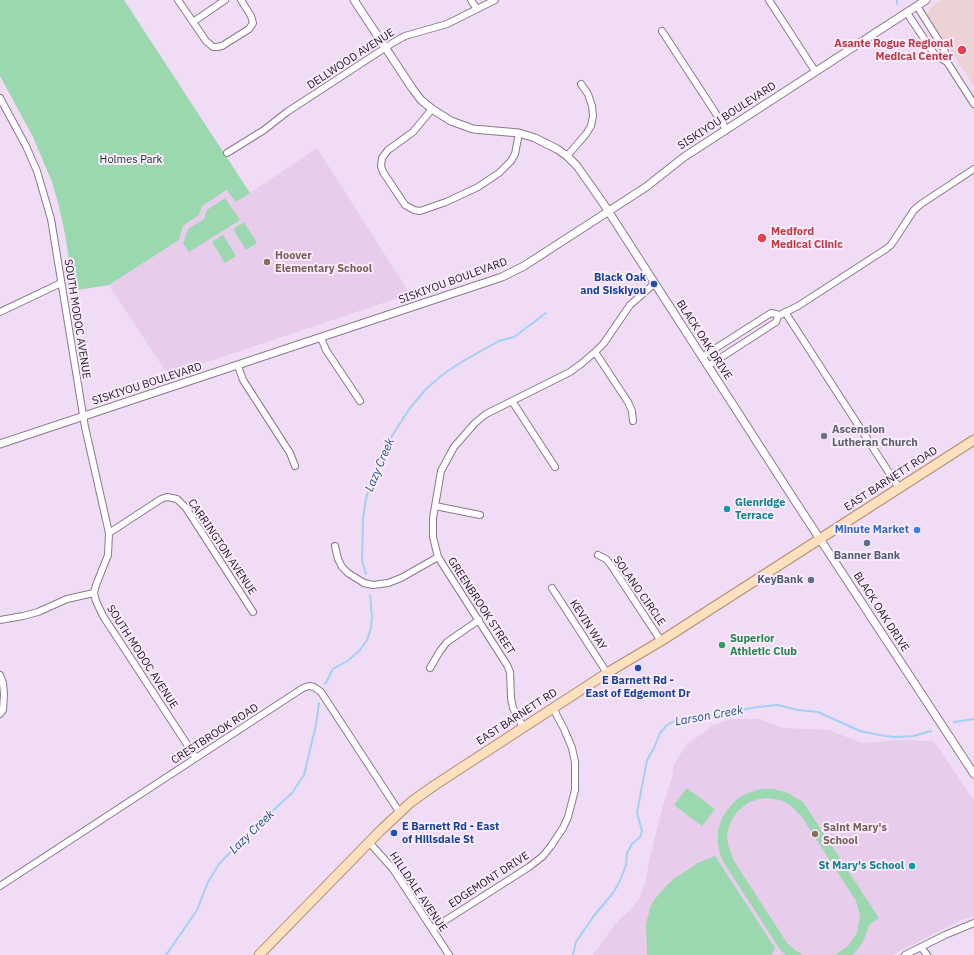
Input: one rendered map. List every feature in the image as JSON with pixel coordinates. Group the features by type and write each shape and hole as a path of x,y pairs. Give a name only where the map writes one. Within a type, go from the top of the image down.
{"main road":[{"name":"EAST BARNETT ROAD","path":"820,539 974,440"},
{"name":"EAST BARNETT RD","path":"259,955 400,812 440,781 820,539"}],"street":[{"path":"178,0 206,41 213,47 222,46 248,29 253,23 251,16 241,0"},
{"path":"193,22 225,0"},
{"name":"BLACK OAK DRIVE","path":"354,0 412,88 432,109 451,121 473,129 519,133 548,143 567,156 584,175 974,774"},
{"path":"471,0 477,9"},
{"name":"DELLWOOD AVENUE","path":"227,153 264,130 286,112 405,36 447,24 495,0"},
{"path":"769,0 815,71"},
{"name":"SISKIYOU BOULEVARD","path":"0,444 502,277 524,266 646,186 684,157 726,129 926,0"},
{"path":"917,6 944,49 947,62 974,104"},
{"path":"907,13 935,55 947,62"},
{"path":"662,31 726,129"},
{"path":"567,156 586,134 593,116 592,106 588,94 581,84"},
{"name":"SOUTH MODOC AVENUE","path":"0,98 26,146 37,171 50,219 83,417 109,533 108,555 94,593 96,601 103,616 196,758"},
{"path":"432,109 413,132 388,150 382,158 383,172 405,205 414,210 420,211 446,202 478,187 499,173 511,161 515,154 519,133"},
{"path":"708,366 776,322 778,316 798,306 886,250 892,245 914,210 974,169"},
{"path":"0,312 61,283"},
{"name":"GREENBROOK STREET","path":"523,727 512,708 510,672 507,665 438,557 433,537 433,518 441,471 454,447 468,430 486,414 570,372 604,343 630,305 654,284"},
{"path":"785,312 899,488"},
{"path":"702,357 771,313 778,316"},
{"path":"321,338 326,350 360,402"},
{"path":"595,352 628,402 632,412 633,421"},
{"path":"238,366 243,380 290,453 295,466"},
{"path":"512,401 554,467"},
{"name":"CARRINGTON AVENUE","path":"109,533 161,499 167,497 178,499 186,508 253,612"},
{"path":"435,506 480,515"},
{"path":"335,546 338,559 345,570 356,579 373,585 388,583 401,578 438,557"},
{"name":"SOLANO CIRCLE","path":"598,555 606,559 611,565 661,641"},
{"name":"KEVIN WAY","path":"552,588 608,673"},
{"path":"0,620 38,612 67,599 94,593"},
{"path":"430,668 447,642 478,620"},
{"path":"0,675 3,683 4,694 0,714"},
{"name":"CRESTBROOK ROAD","path":"0,886 303,688 309,686 318,688 324,696 400,812"},
{"name":"EDGEMONT DRIVE","path":"432,929 529,867 543,856 563,828 568,817 575,790 575,762 572,748 553,708"},
{"name":"HILLDALE AVENUE","path":"369,842 393,869 449,955"},
{"path":"905,955 945,935 974,923"},
{"path":"921,947 926,955"}],"shaded area":[{"name":"Asante Rogue Regional Medical Center","path":"941,0 974,0 974,86 927,14 931,7"},
{"name":"Hoover Elementary School","path":"317,148 410,294 168,375 109,285 179,240 183,226 199,215 202,206 228,190 236,202"},
{"name":"Saint Mary's School","path":"731,719 760,719 783,728 829,730 862,743 897,740 934,741 974,801 974,916 961,920 892,955 592,955 615,924 639,899 645,883 660,816 672,777 674,764 687,744 711,726"}],"green space":[{"name":"Holmes Park","path":"0,0 124,0 250,193 236,202 227,190 202,206 199,215 183,226 179,240 109,285 71,291 70,286 72,281 65,234 52,182 33,137 0,76"},
{"path":"225,198 240,220 189,252 183,244 188,229 204,219 207,210"},
{"path":"244,222 257,243 246,250 233,229"},
{"path":"223,235 236,256 225,263 212,242"},
{"path":"687,788 715,809 702,826 674,805"},
{"path":"761,789 773,789 786,792 803,802 879,918 869,925 863,942 853,955 835,955 848,946 857,933 860,915 856,901 802,817 790,805 780,800 768,798 758,799 748,803 737,812 731,821 727,834 728,845 734,861 787,943 803,955 785,955 726,866 720,855 718,843 718,831 722,818 736,800 745,794"},
{"path":"715,856 775,948 772,955 647,955 646,924 650,908 654,900 675,878 698,863"}],"waterway":[{"name":"Lazy Creek","path":"366,574 362,561 363,519 366,498 379,462 390,439 410,408 427,388 446,372 499,341 514,337 546,313"},
{"name":"Lazy Creek","path":"325,684 333,669 349,660 360,650 367,640 371,628 372,617 370,595"},
{"name":"Lazy Creek","path":"166,955 197,910 208,882 219,864 255,827 292,793 304,775 316,725 319,703"},
{"name":"Larson Creek","path":"573,955 576,942 593,917 613,893 620,881 626,865 627,853 632,844 640,837 642,831 637,813 647,760 660,733 667,725 676,720 778,705 798,710 818,712 860,731 885,736 913,736 931,731"},
{"name":"Larson Creek","path":"954,722 974,719"}],"place":[{"name":"Asante Rogue Regional Medical Center","path":"962,50"},
{"name":"Medford Medical Clinic","path":"762,238"},
{"name":"Hoover Elementary School","path":"267,262"},
{"name":"Black Oak and Siskiyou","path":"654,284"},
{"name":"Ascension Lutheran Church","path":"824,436"},
{"name":"Glenridge Terrace","path":"727,509"},
{"name":"Minute Market","path":"917,530"},
{"name":"Banner Bank","path":"867,543"},
{"name":"KeyBank","path":"811,580"},
{"name":"Superior Athletic Club","path":"722,645"},
{"name":"E Barnett Rd - East of Edgemont Dr","path":"638,668"},
{"name":"E Barnett Rd - East of Hillsdale St","path":"394,833"},
{"name":"Saint Mary's School","path":"815,834"},
{"name":"St Mary's School","path":"912,866"}]}
